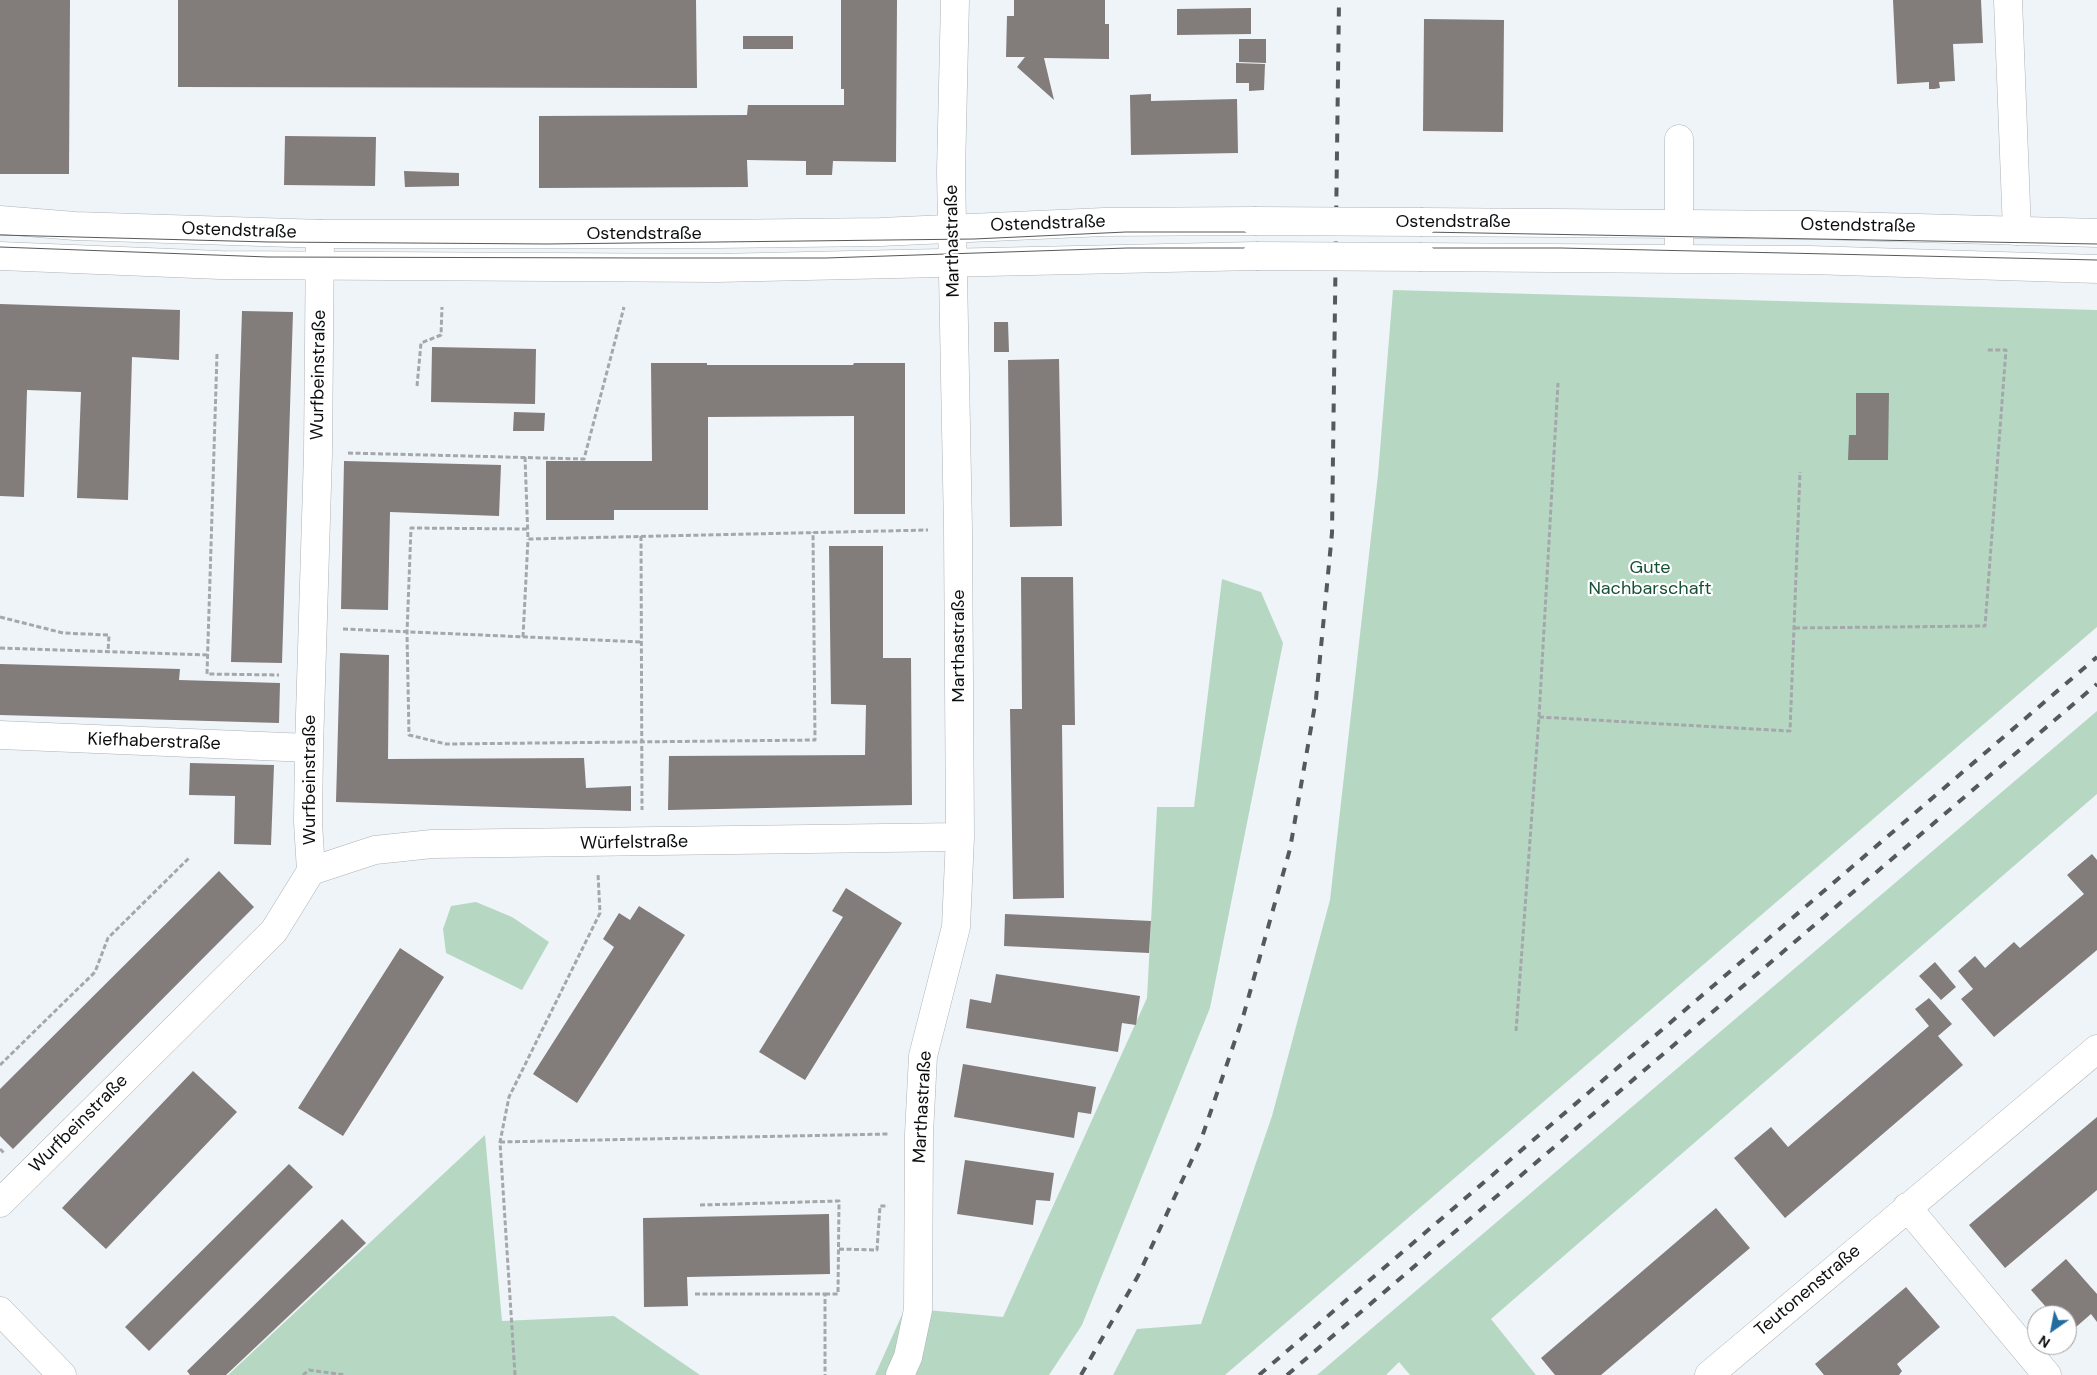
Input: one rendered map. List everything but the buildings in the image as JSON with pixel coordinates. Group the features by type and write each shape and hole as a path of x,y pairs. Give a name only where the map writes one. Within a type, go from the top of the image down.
{"street":[{"name":"Marthastraße","path":"900,1375 908,1357 918,1310 919,1134 923,1056 956,927 960,837 958,529 951,172 955,0"},
{"path":"2008,0 2017,230"},
{"path":"1678,258 1679,139"},
{"name":"Ostendstraße","path":"0,220 75,226 320,234 812,234 1104,222 1254,221 1678,224 2017,230 2097,234"},
{"name":"Wurfbeinstraße","path":"0,1202 274,931 311,871 308,822 309,748 318,453 320,234"},
{"name":"Ostendstraße","path":"0,256 320,266 717,268 1256,256 1678,258 2097,268"},
{"name":"Kiefhaberstraße","path":"0,735 309,748"},
{"name":"Würfelstraße","path":"311,871 375,850 432,844 642,843 960,837"},
{"name":"Teutonenstraße","path":"1709,1375 2097,1049"},
{"path":"1907,1207 2047,1375"},
{"path":"0,1311 62,1375"}],"path":[{"path":"417,386 421,343 441,335 442,307"},
{"path":"318,453 584,459 624,307"},
{"path":"1795,628 1985,626 2006,350 1987,350"},
{"path":"217,354 207,674 312,677"},
{"path":"1516,1031 1539,717 1558,383"},
{"path":"523,637 528,539 525,457"},
{"path":"1539,717 1790,731 1800,472"},
{"path":"527,529 411,528 407,633 408,735 446,744 815,740 813,532"},
{"path":"528,539 958,529"},
{"path":"641,536 642,843"},
{"path":"0,617 63,633 109,635 108,652"},
{"path":"313,626 407,633 642,642"},
{"path":"0,648 208,655"},
{"path":"515,1375 500,1142 509,1097 600,913 597,843"},
{"path":"0,1064 95,972 108,938 189,858"},
{"path":"500,1142 919,1134"},
{"path":"695,1294 838,1294 839,1201 700,1205"},
{"path":"839,1249 877,1250 880,1206"},
{"path":"824,1375 825,1294"},
{"path":"303,1375 309,1370 345,1375"}],"green space":[{"name":"Gute Nachbarschaft","path":"1393,290 2097,310 2097,627 1225,1375 1113,1375 1137,1329 1201,1324 1272,1116 1330,900 1378,475"},
{"path":"1222,579 1261,592 1283,643 1210,1008 1082,1325 1049,1375 875,1375 905,1308 1003,1317 1147,998 1157,807 1194,807"},
{"path":"2097,711 2097,794 1491,1319 1536,1375 1410,1375 1399,1362 1386,1375 1317,1375"},
{"path":"476,902 512,917 549,942 522,990 446,953 443,929 451,906"},
{"path":"485,1135 502,1321 614,1316 700,1375 228,1375"}],"tram line":[{"path":"0,235 269,242 547,244 974,239 1126,232 1423,232 2097,244"},
{"path":"0,247 268,257 649,258 826,258 1127,248 1561,248 2097,260"}],"railway":[{"path":"1081,1375 1138,1276 1201,1140 1243,1017 1290,849 1316,699 1332,533 1339,0"},
{"path":"1259,1375 2097,657"},
{"path":"1287,1375 2097,684"}]}
